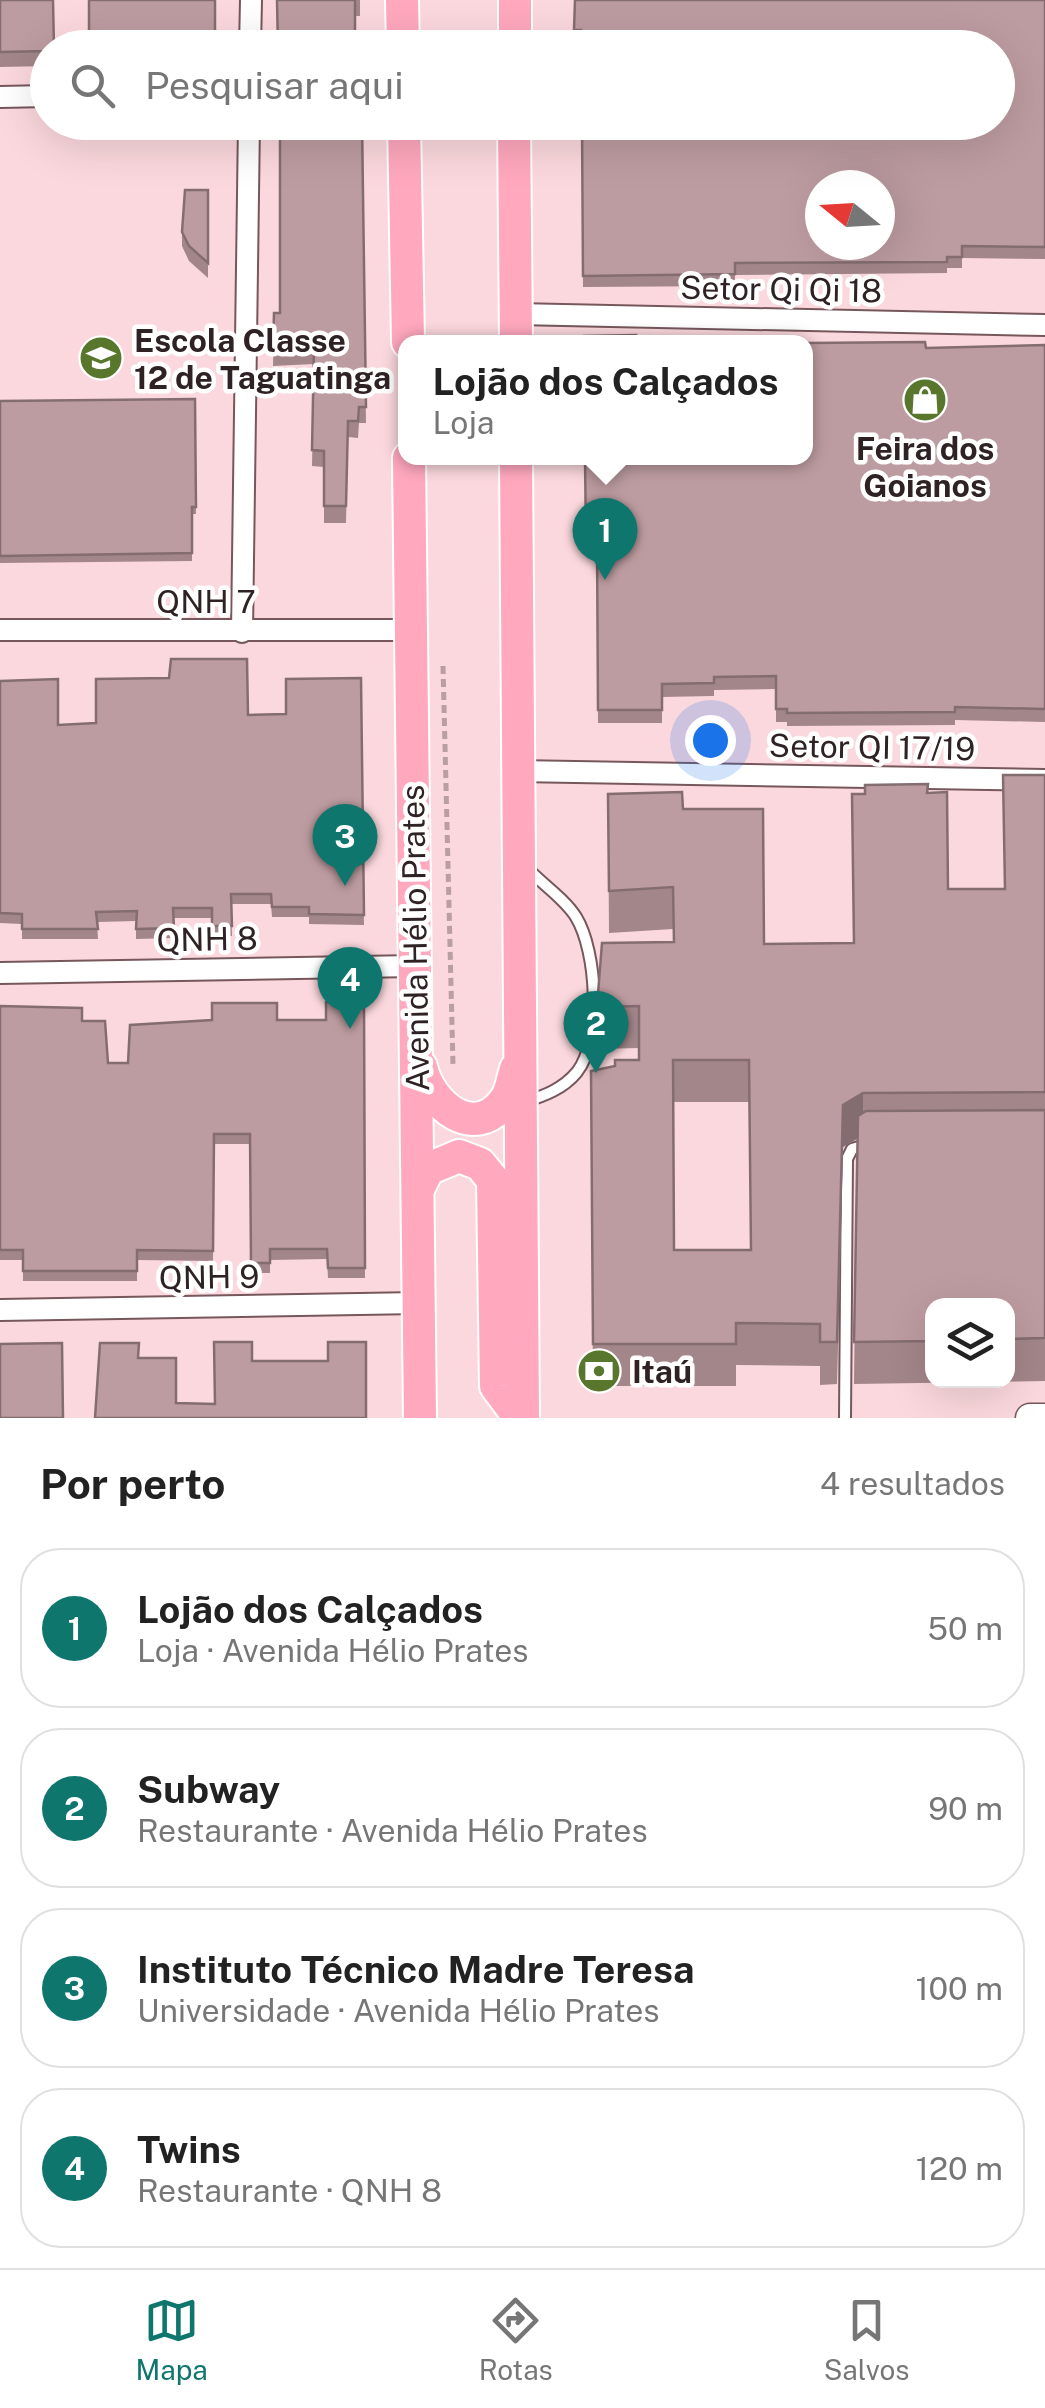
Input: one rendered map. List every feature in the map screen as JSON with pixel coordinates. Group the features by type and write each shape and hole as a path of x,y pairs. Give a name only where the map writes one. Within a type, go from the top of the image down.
{"main road":[{"path":"402,0 403,30"},
{"path":"514,30 515,0"},
{"path":"404,140 408,335"},
{"path":"514,140 516,328"},
{"name":"Avenida Hélio Prates","path":"409,465 420,1418"},
{"path":"516,465 521,1418"},
{"path":"416,1043 425,1086 436,1102 453,1115 472,1118 490,1112 506,1099 518,1062"},
{"path":"418,1189 428,1168 459,1156 480,1164 493,1180 496,1386 521,1418"}],"street":[{"path":"250,30 251,0"},
{"path":"0,97 30,96"},
{"path":"242,632 249,140"},
{"name":"Setor Qi Qi 18","path":"516,328 1045,325"},
{"name":"QNH 7","path":"0,630 411,630"},
{"name":"Setor QI 17/19","path":"517,771 1045,780"},
{"name":"QNH 8","path":"0,973 415,966"},
{"name":"QNH 9","path":"0,1310 419,1303"},
{"path":"1030,1418 1045,1418"}],"lane":[{"path":"518,859 574,913 594,965 586,1056 575,1074 550,1094 518,1104"},
{"path":"846,1418 847,1159 858,1146 881,1144"}],"building":[{"path":"0,0 53,0 54,30 30,30 30,51 0,52"},
{"path":"89,0 215,0 215,30 89,30"},
{"path":"277,0 355,0 355,30 278,30"},
{"path":"575,0 1045,0 1045,247 962,246 962,257 947,257 947,262 735,263 735,274 583,276 582,140 1015,140 1015,30 574,30"},
{"path":"280,140 362,140 366,407 359,407 358,421 348,421 346,506 324,506 324,451 312,450 314,348 273,349 274,313 280,313"},
{"path":"185,190 208,190 208,263 189,246 182,232"},
{"path":"925,342 926,348 1045,345 1045,709 955,707 955,712 787,713 787,709 776,709 776,676 714,677 714,683 662,684 662,710 598,710 597,540 586,540 585,465 813,465 813,343"},
{"path":"195,399 196,507 192,507 192,553 0,556 0,401"},
{"path":"171,659 247,659 248,715 286,714 286,679 361,678 364,915 309,914 309,907 272,907 271,894 231,894 232,926 212,926 212,908 173,908 174,928 136,929 137,911 96,912 98,929 22,929 22,914 0,913 0,681 58,679 58,725 96,723 96,679 169,678"},
{"path":"1003,775 1045,775 1045,1092 863,1093 843,1105 837,1342 820,1342 820,1324 736,1323 736,1344 593,1344 591,1071 615,1066 615,1060 639,1060 639,1006 597,1007 602,943 674,942 673,887 609,891 608,794 682,792 683,809 763,809 764,944 854,943 852,794 865,794 865,785 928,784 927,793 947,792 948,889 1005,889","holes":["673,1060 749,1060 751,1250 674,1250"]},
{"path":"326,1002 364,1002 365,1268 328,1268 327,1249 270,1249 270,1263 251,1263 250,1134 214,1134 213,1251 137,1250 137,1271 23,1271 23,1250 0,1250 0,1006 82,1008 82,1021 105,1021 108,1063 128,1063 130,1025 212,1020 212,1003 277,1003 277,1020 326,1020"},
{"path":"1045,1110 1045,1338 1015,1339 1015,1298 925,1298 925,1341 854,1342 858,1116 866,1111"},
{"path":"214,1342 252,1342 252,1361 328,1361 328,1342 366,1342 366,1418 95,1418 100,1343 139,1343 138,1358 176,1358 176,1403 215,1404"},
{"path":"62,1343 63,1418 0,1418 0,1344"}],"place":[{"name":"Escola Classe 12 de Taguatinga","path":"101,358"},
{"name":"Feira dos Goianos","path":"925,400"},
{"name":"Lojão dos Calçados","path":"605,580"},
{"name":"Instituto Técnico Madre Teresa","path":"345,886"},
{"name":"Twins","path":"350,1029"},
{"name":"Subway","path":"596,1073"},
{"name":"Itaú","path":"599,1371"}]}
